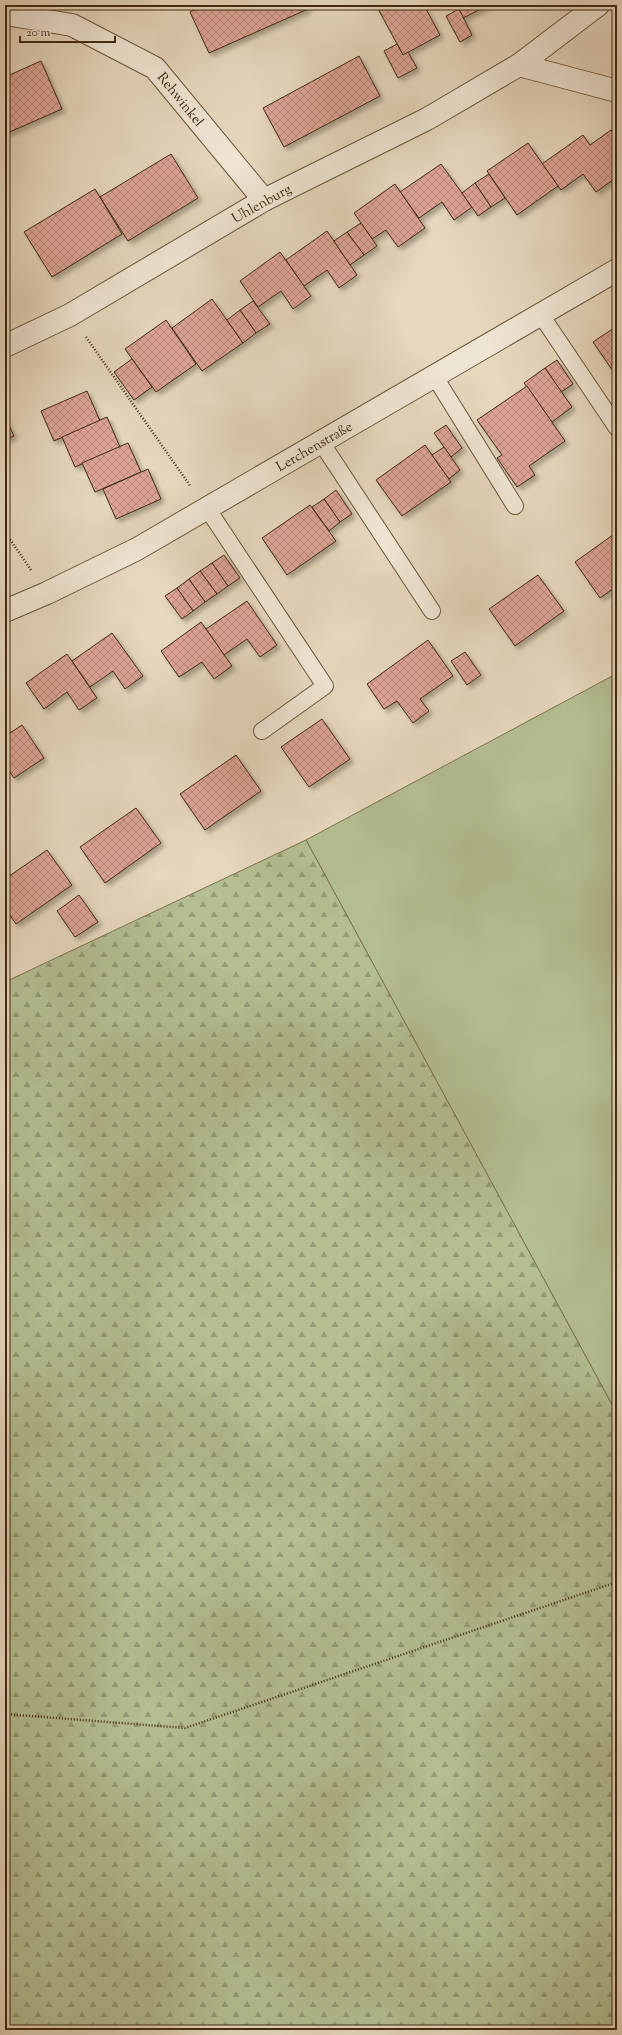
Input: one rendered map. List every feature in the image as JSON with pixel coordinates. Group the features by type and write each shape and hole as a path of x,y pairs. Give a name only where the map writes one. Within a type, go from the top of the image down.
{"street":[{"name":"Uhlenburg","path":"5,346 70,315 264,200 427,119 519,65 598,5"},
{"name":"Rehwinkel","path":"5,14 72,25 155,68 264,200"},
{"path":"519,65 617,92"},
{"name":"Lerchenstraße","path":"5,611 47,593 137,548 435,377 617,270"}],"lane":[{"path":"542,315 617,428"},
{"path":"435,377 515,506"},
{"path":"321,442 432,611"},
{"path":"207,508 325,686 262,731"}],"path":[{"path":"70,315 207,508"},
{"path":"5,532 47,593"},
{"path":"5,1714 184,1728 617,1582"}],"green space":[{"path":"616,674 617,676 617,1414 306,840"},
{"path":"306,840 617,1414 617,2030 5,2030 5,982"}],"building":[{"path":"205,5 307,5 308,9 209,53 190,12"},
{"path":"376,5 424,5 440,35 403,55"},
{"path":"456,5 489,5 463,18"},
{"path":"459,9 472,35 460,42 446,16"},
{"path":"397,44 403,55 408,52 417,68 398,78 384,51"},
{"path":"359,56 380,96 284,147 263,108"},
{"path":"41,61 62,109 5,134 5,77"},
{"path":"611,130 617,138 617,177 596,192 583,174 561,190 542,164 583,135 590,145"},
{"path":"528,143 558,186 517,215 487,171"},
{"path":"171,154 198,198 128,241 100,197"},
{"path":"441,164 472,207 454,220 442,202 419,218 400,192"},
{"path":"489,174 505,198 491,207 475,183"},
{"path":"475,183 491,207 478,216 462,193"},
{"path":"395,184 425,228 398,247 386,230 372,239 354,213"},
{"path":"95,189 122,234 52,277 24,232"},
{"path":"361,223 377,246 364,255 347,232"},
{"path":"327,231 357,275 339,288 327,270 304,286 286,260"},
{"path":"347,232 364,255 350,265 334,241"},
{"path":"280,252 311,296 293,309 281,291 258,307 240,281"},
{"path":"212,299 243,343 202,371 172,328"},
{"path":"253,301 270,324 256,333 240,310"},
{"path":"240,310 256,333 243,343 227,320"},
{"path":"166,320 196,364 156,392 125,349"},
{"path":"617,326 617,377 593,342"},
{"path":"132,359 152,387 134,400 114,372"},
{"path":"557,360 573,384 561,392 545,368"},
{"path":"545,368 572,407 552,422 524,383"},
{"path":"527,386 565,441 529,466 535,475 517,487 497,458 502,455 477,420"},
{"path":"87,391 100,421 54,441 41,411"},
{"path":"5,417 14,436 5,440"},
{"path":"107,417 120,447 75,467 62,437"},
{"path":"446,425 462,448 451,457 434,433"},
{"path":"128,443 141,472 95,492 82,463"},
{"path":"425,445 451,482 402,516 376,480"},
{"path":"444,447 460,470 449,479 432,455"},
{"path":"148,469 161,499 116,519 103,489"},
{"path":"336,490 352,514 340,522 324,499"},
{"path":"324,499 340,522 329,531 312,507"},
{"path":"310,505 336,541 287,575 262,538"},
{"path":"617,532 617,586 600,598 575,562"},
{"path":"224,555 240,578 228,586 212,563"},
{"path":"212,563 228,586 217,594 200,571"},
{"path":"200,571 217,594 205,602 189,579"},
{"path":"538,575 564,611 515,646 489,609"},
{"path":"189,579 205,602 193,611 177,588"},
{"path":"177,588 193,611 182,619 165,596"},
{"path":"247,601 277,645 260,657 247,639 224,655 206,629"},
{"path":"201,622 232,666 214,679 202,662 179,677 161,651"},
{"path":"112,633 143,676 125,689 113,671 90,687 72,661"},
{"path":"428,640 453,676 420,699 429,711 413,723 397,701 384,709 367,684"},
{"path":"465,652 481,675 467,685 451,661"},
{"path":"67,654 97,698 79,710 67,692 44,709 26,683"},
{"path":"322,719 350,759 309,787 281,747"},
{"path":"22,725 44,758 14,778 5,765 5,726 10,733"},
{"path":"236,755 261,791 205,830 180,794"},
{"path":"136,808 161,843 105,883 80,847"},
{"path":"47,850 72,885 16,924 5,908 5,879"},
{"path":"79,895 98,922 75,937 57,911"}]}
